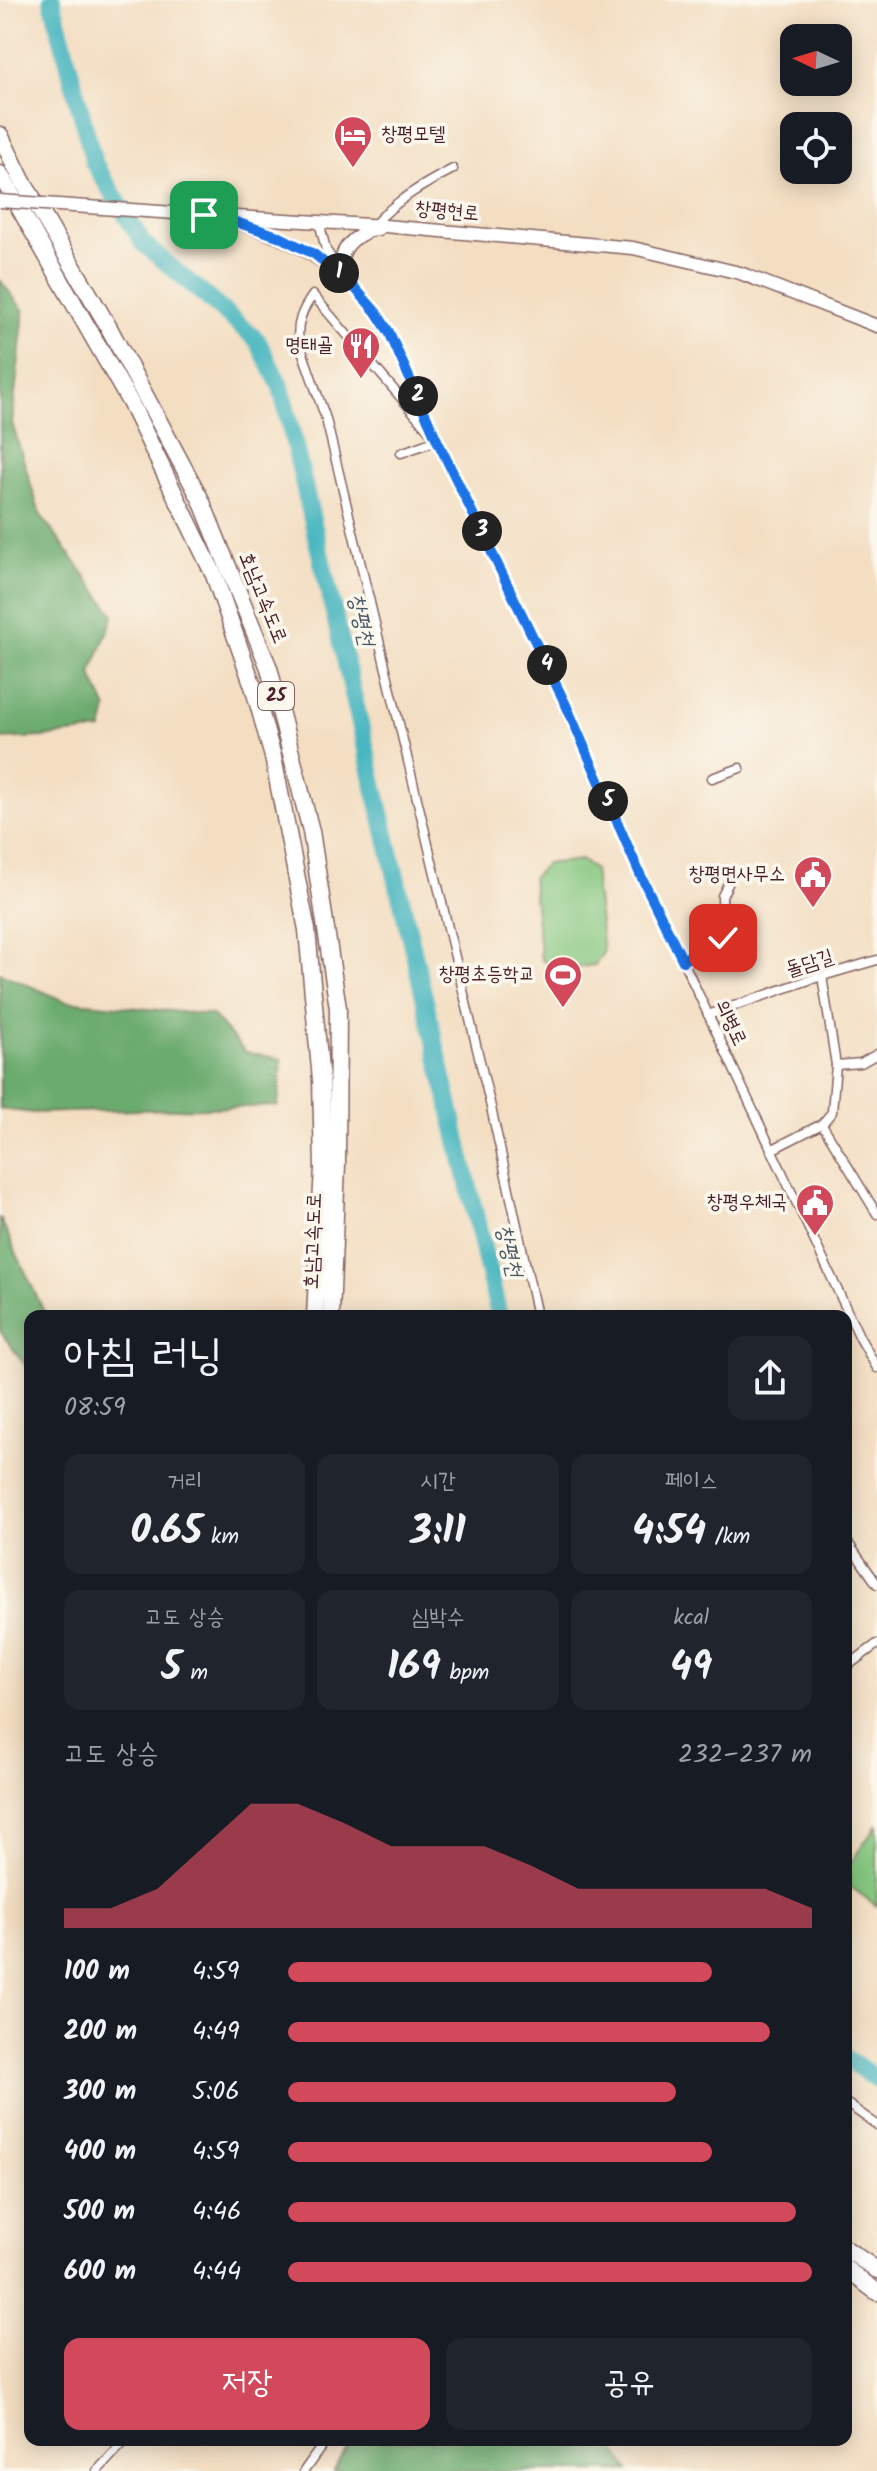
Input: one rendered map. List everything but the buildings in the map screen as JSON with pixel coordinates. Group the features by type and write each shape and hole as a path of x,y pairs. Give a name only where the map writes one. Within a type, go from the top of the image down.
{"highway":[{"name":"호남고속도로","path":"0,135 22,180 108,326 201,500 269,668 311,831 338,1008 337,1164 331,1310"},
{"name":"호남고속도로","path":"0,174 130,402 214,575 253,686 273,757 307,930 321,1080 323,1168 315,1310"},
{"path":"852,2253 877,2270"},
{"path":"852,2273 877,2292"}],"main road":[{"name":"창평현로","path":"0,201 374,225 633,248 740,273 877,326"},
{"path":"218,216 297,244 354,287"},
{"path":"354,287 342,263 346,250 364,232 393,227"}],"street":[{"path":"374,225 408,195 453,169"},
{"name":"의병로","path":"319,221 326,250 336,266 389,332 437,440 566,705 640,874 847,1310"},
{"path":"401,453 437,440 313,295 305,305 296,329 326,419 486,1087 536,1310"},
{"path":"712,778 740,768"},
{"path":"683,961 723,938 722,896 729,882"},
{"name":"돌담길","path":"708,1015 877,960"},
{"path":"771,1150 822,1124 832,1112 836,1065 822,976"},
{"path":"836,1065 861,1063 877,1054"},
{"path":"822,1124 877,1214"},
{"name":"의병로","path":"852,1321 877,1368"},
{"path":"852,1549 877,1584"},
{"path":"852,1663 877,1644"},
{"path":"852,2107 877,2125"},
{"path":"97,2471 120,2446"},
{"path":"304,2471 322,2446"}],"green space":[{"path":"0,280 24,311 12,423 40,514 114,615 91,674 107,709 102,730 0,739"},
{"path":"581,860 594,870 603,953 595,965 553,967 541,959 532,878 546,864"},
{"path":"0,973 65,1001 212,1015 245,1052 282,1059 278,1106 33,1113 0,1109"},
{"path":"0,1218 43,1310 24,1310 24,1364 0,1331"},
{"path":"877,1825 877,1906 852,1888 852,1861"},
{"path":"348,2446 614,2446 629,2471 334,2471"}],"waterway":[{"name":"창평천","path":"52,0 94,163 143,243 257,340 281,387 498,1310"},
{"name":"창평천","path":"852,2062 877,2080"}],"place":[{"name":"창평모텔","path":"353,169"},
{"name":"명태골","path":"361,380"},
{"name":"창평면사무소","path":"813,909"},
{"name":"창평초등학교","path":"563,1009"},
{"name":"창평우체국","path":"815,1237"}],"route":[{"path":"204,215 218,216 297,244 331,267 376,312 389,332 437,440 566,705 640,874 683,961 723,938"}]}
